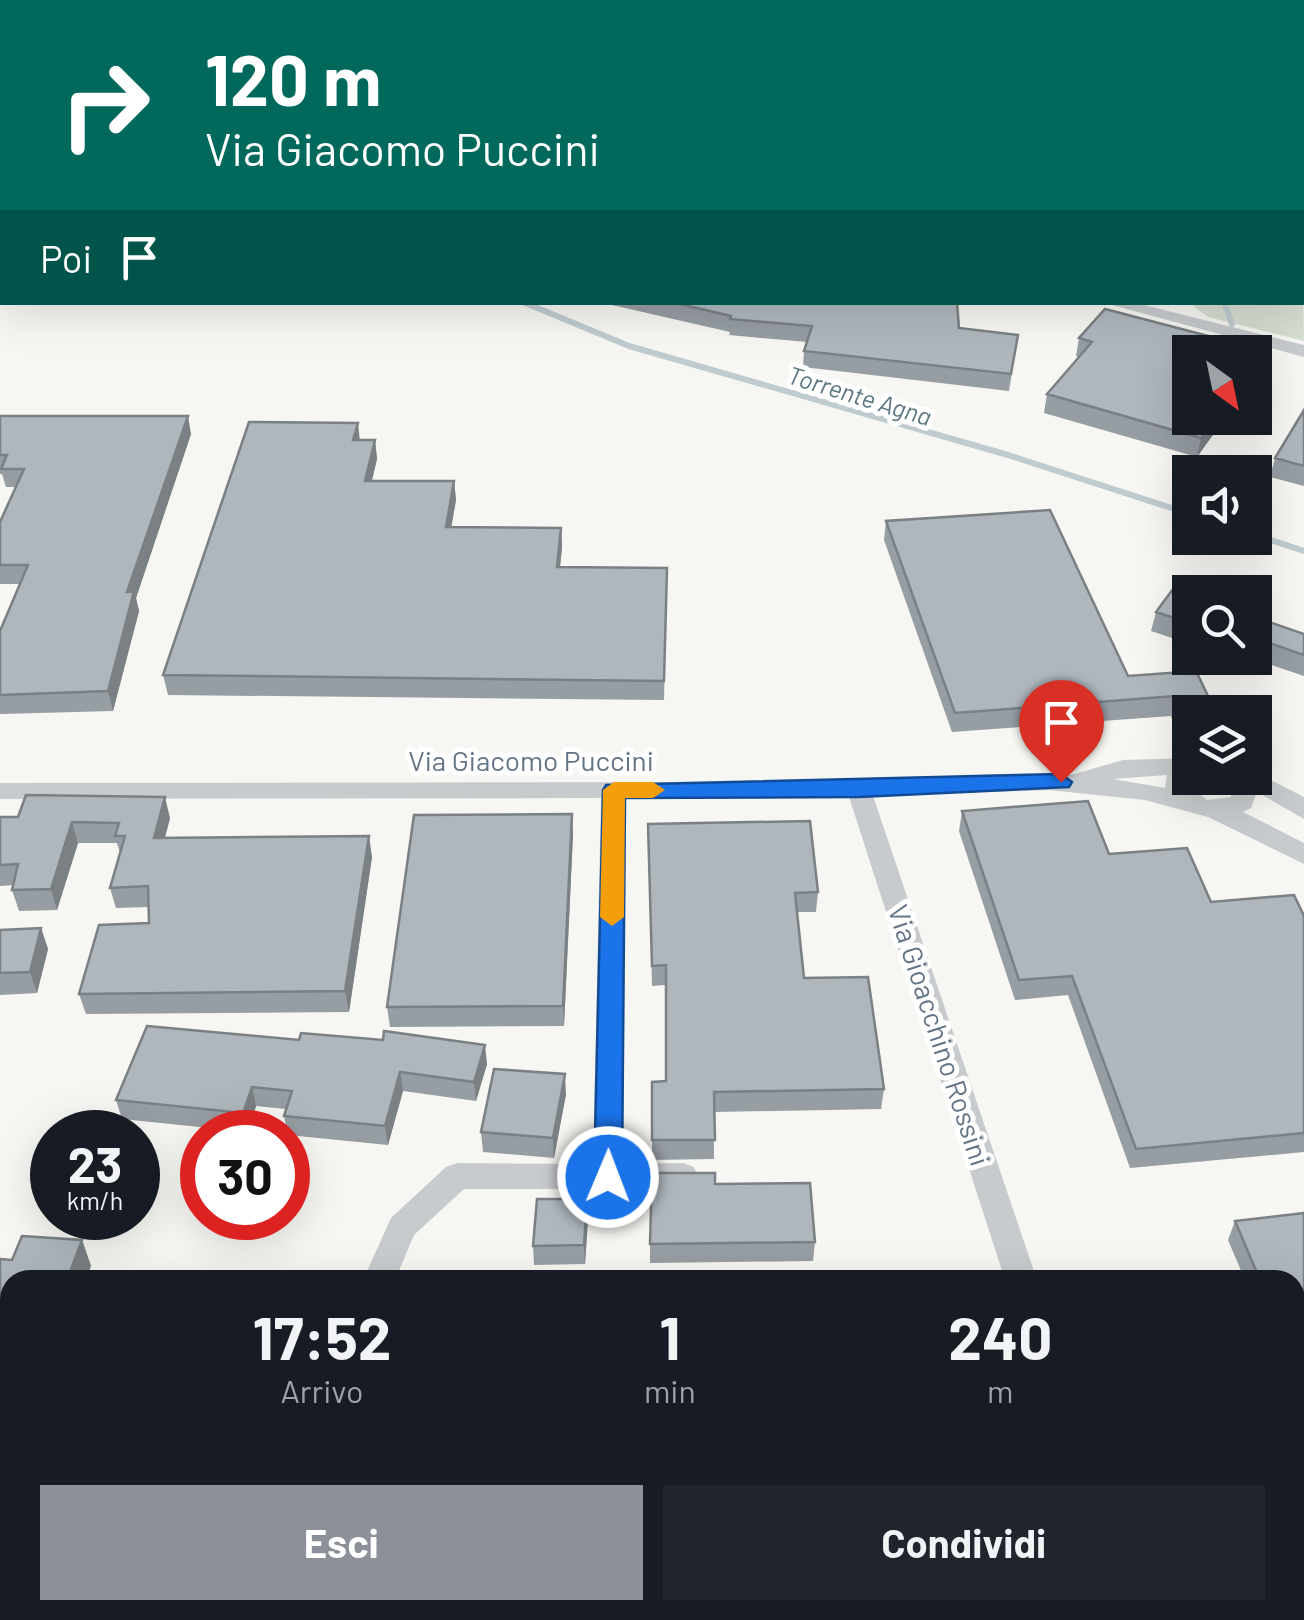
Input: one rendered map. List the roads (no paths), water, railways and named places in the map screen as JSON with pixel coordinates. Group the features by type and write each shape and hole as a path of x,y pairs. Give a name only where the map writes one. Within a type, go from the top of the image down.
{"street":[{"path":"1120,305 1304,351"},
{"path":"1165,305 1180,318 1198,325"},
{"name":"Via Giacomo Puccini","path":"1061,782 1123,768 1172,767"},
{"name":"Via Giacomo Puccini","path":"0,791 859,790 1061,782 1168,796 1254,826 1304,856"},
{"path":"1272,789 1304,810"},
{"path":"608,1177 614,790"},
{"name":"Via Gioacchino Rossini","path":"859,790 1018,1270"},
{"path":"1182,795 1203,807 1242,802 1244,795"},
{"path":"383,1270 402,1227 457,1176 713,1176"}],"waterway":[{"name":"Torrente Agna","path":"530,305 629,346 1008,455 1172,508"},
{"path":"1225,305 1232,324"},
{"name":"Torrente Agna","path":"1272,541 1304,551"}]}
